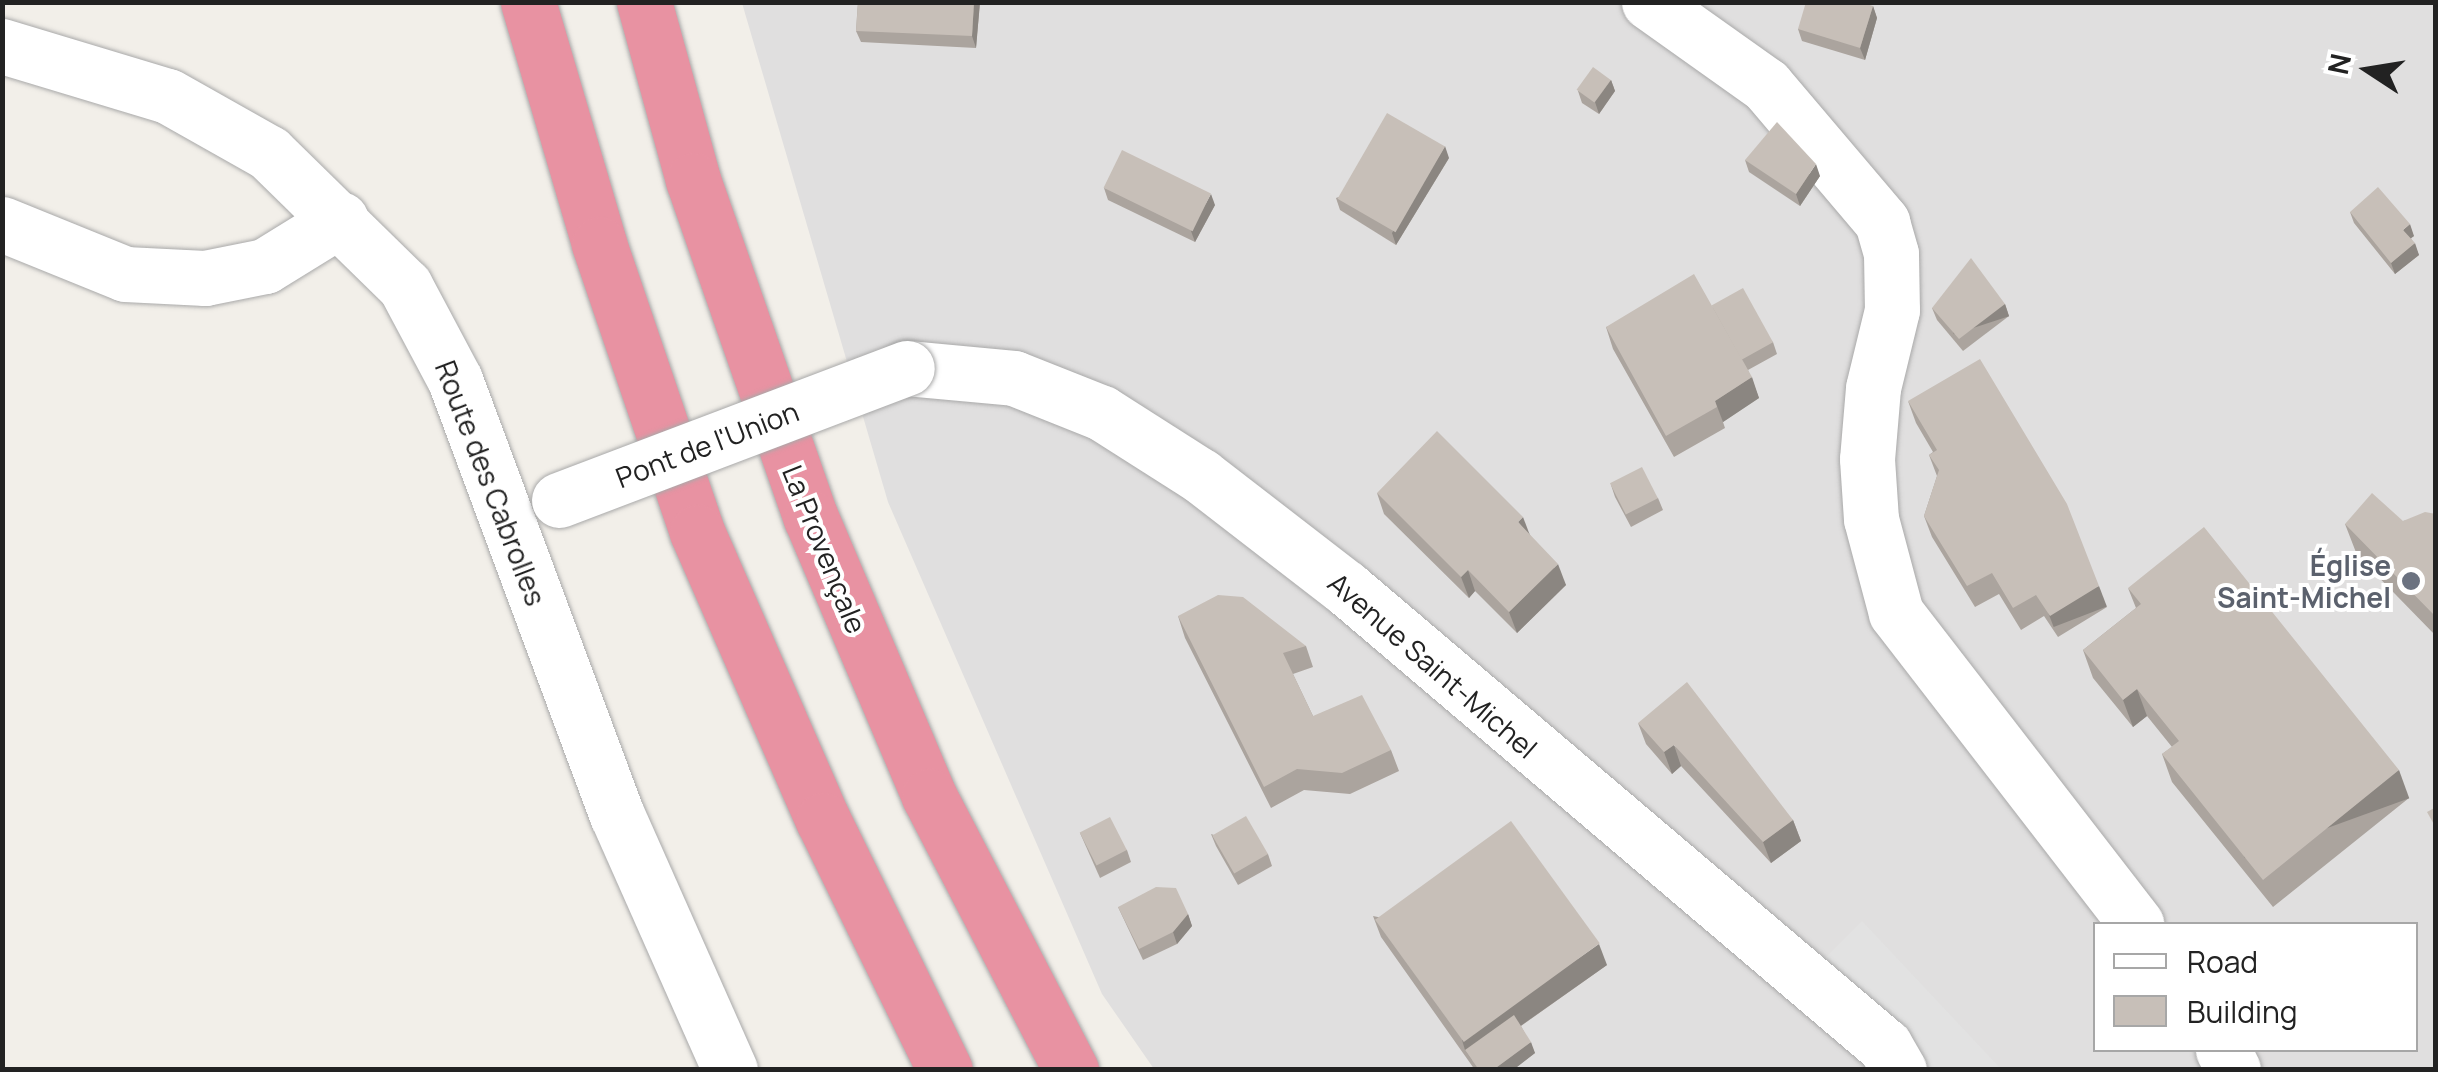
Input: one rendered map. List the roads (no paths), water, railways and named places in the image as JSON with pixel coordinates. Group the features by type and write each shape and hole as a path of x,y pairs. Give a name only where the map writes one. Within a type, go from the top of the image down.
{"highway":[{"path":"528,2 598,244 697,532 823,820 944,1070"},
{"name":"La Provençale","path":"644,2 693,180 811,518 929,796 1070,1070"}],"street":[{"path":"1649,2 1766,85 1882,222 1891,254 1892,310 1873,388 1867,459 1870,519 1896,612 2134,922"},
{"name":"Route des Cabrolles","path":"2,46 168,96 269,153 341,219 405,286 456,380 617,815 730,1070"},
{"path":"2,224 125,274 205,278 265,266 341,219"},
{"name":"Pont de l'Union","path":"508,522 907,368"},
{"name":"Avenue Saint-Michel","path":"907,368 1014,378 1102,413 1201,476 1346,588 1884,1046 1899,1070"}],"place":[{"name":"Église Saint-Michel","path":"2411,581"}]}
